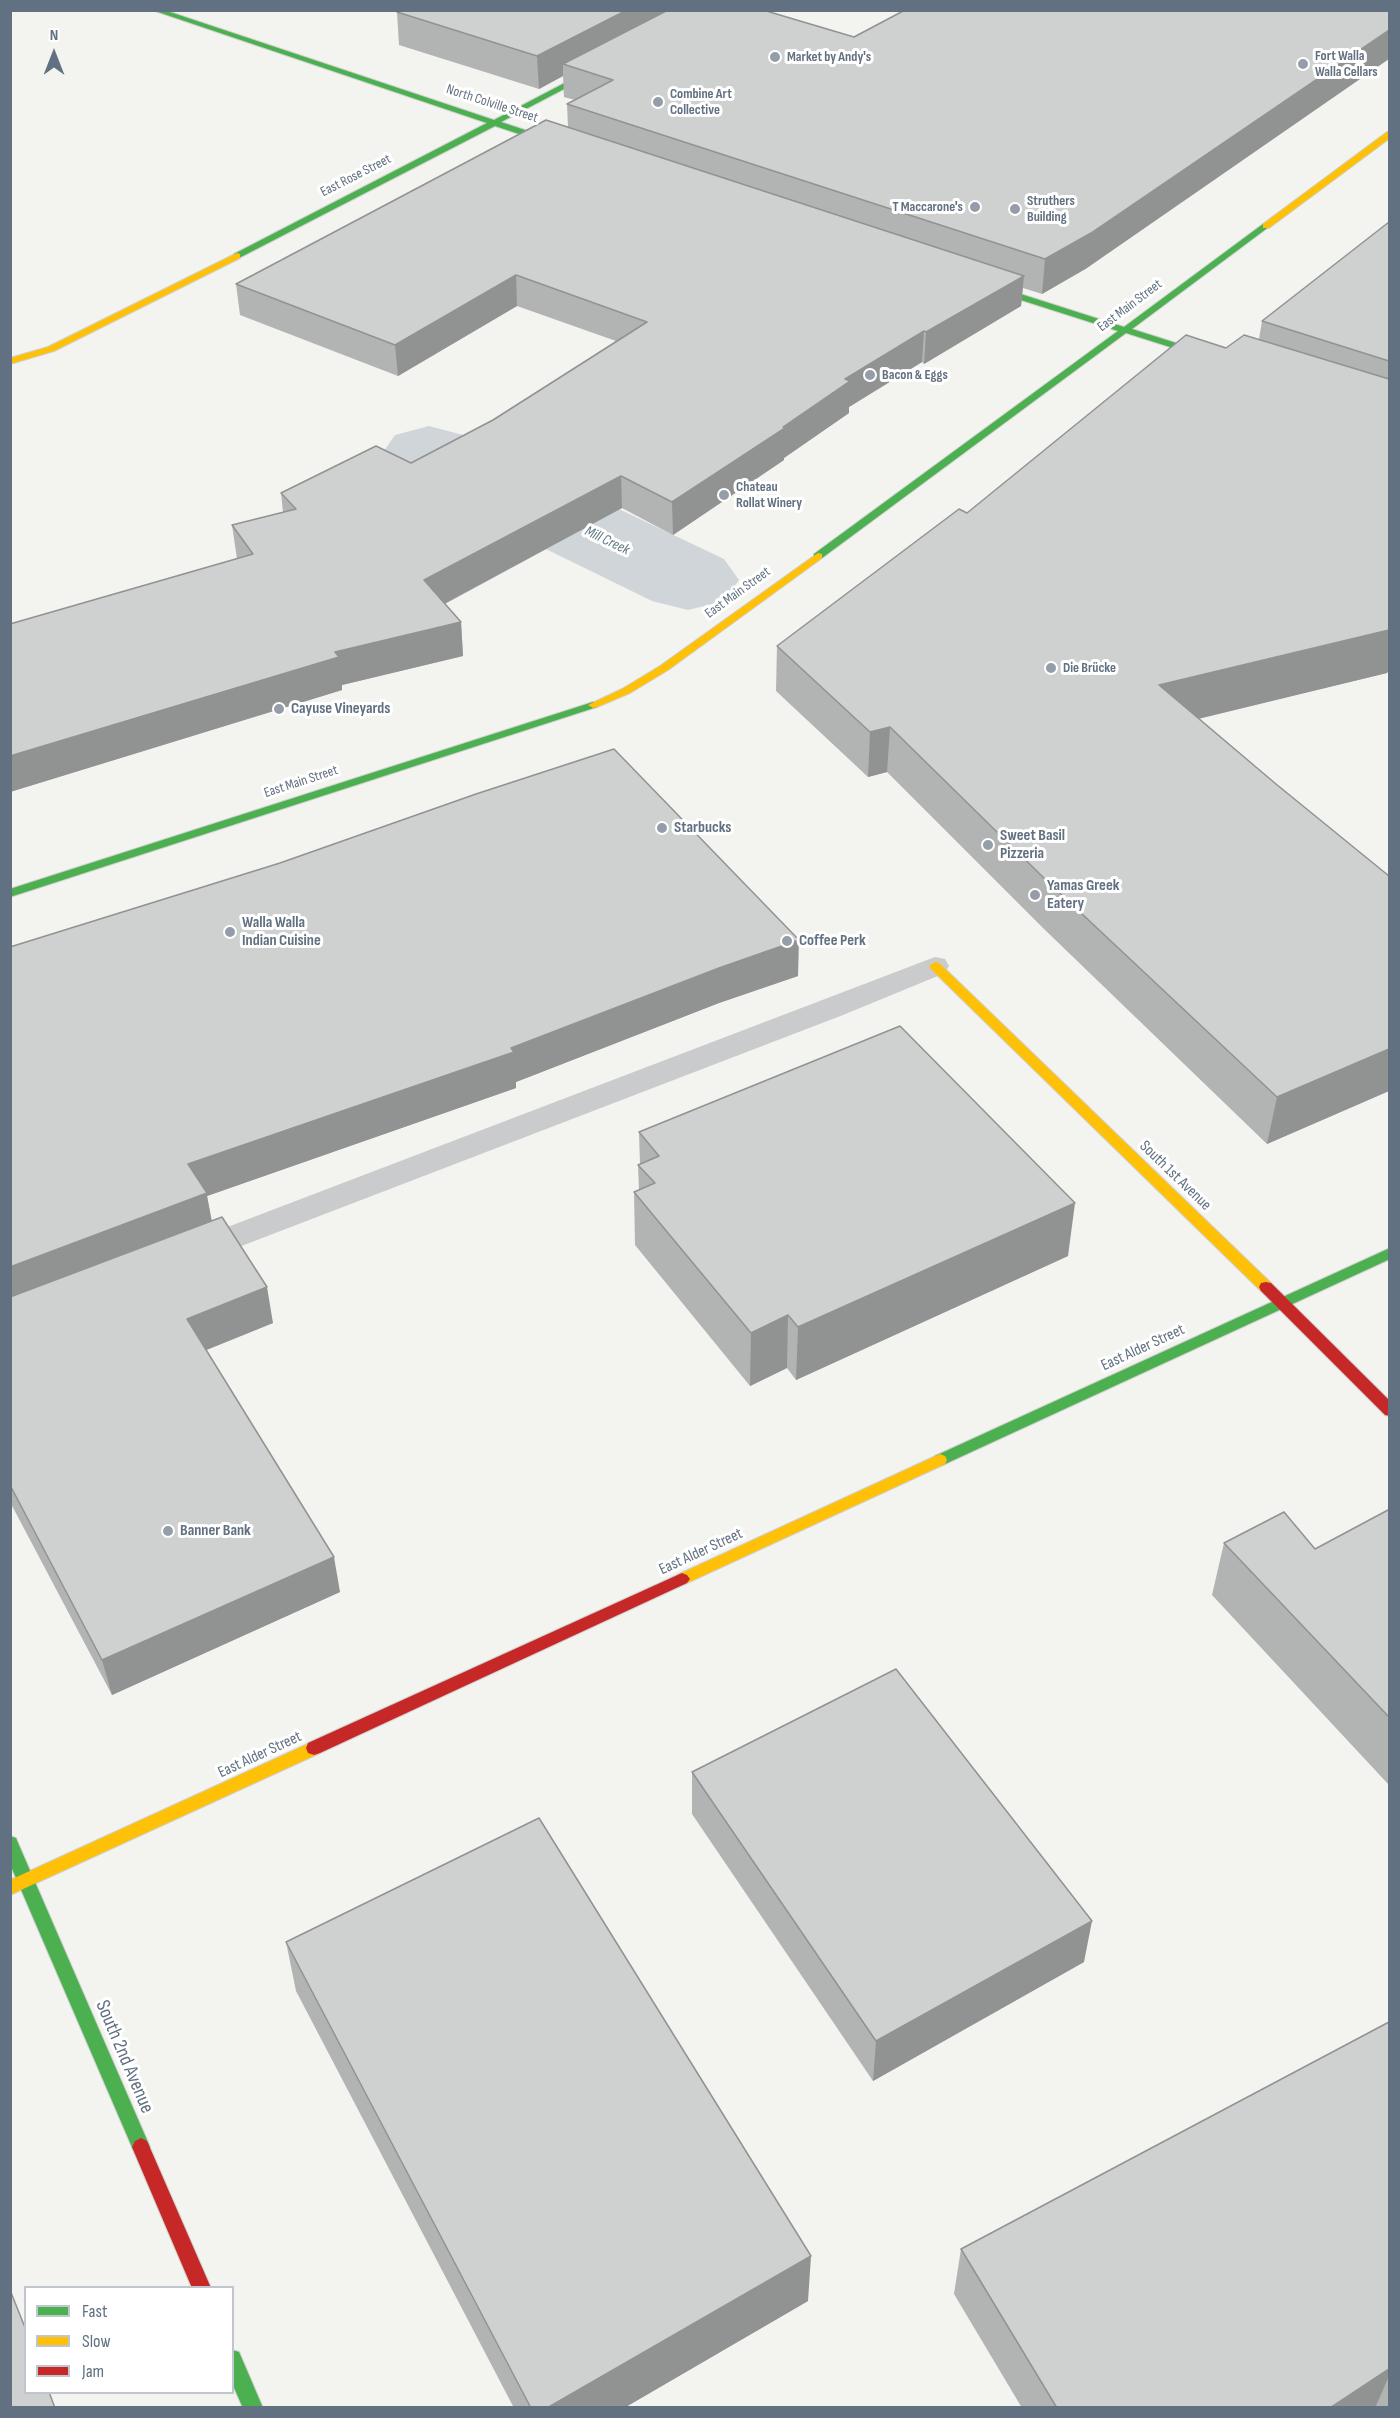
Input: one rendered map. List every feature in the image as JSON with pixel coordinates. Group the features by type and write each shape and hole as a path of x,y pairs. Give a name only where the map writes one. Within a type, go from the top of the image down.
{"main road":[{"name":"North Colville Street","path":"155,10 574,149"},
{"name":"East Rose Street","path":"10,361 51,349 157,297 619,59"},
{"name":"East Main Street","path":"10,893 591,706 626,691 664,668 1126,331 1389,134"},
{"path":"967,279 1227,362"},
{"name":"South 1st Avenue","path":"935,966 1282,1303 1389,1411"},
{"name":"East Alder Street","path":"10,1888 1389,1253"},
{"name":"South 2nd Avenue","path":"10,1843 201,2286"},
{"path":"234,2364 253,2408"}],"lane":[{"path":"166,1262 833,1008 935,966"}],"building":[{"path":"400,10 627,10 537,56 397,12"},
{"path":"668,10 763,10 854,37 905,10 1389,10 1389,30 1091,233 1045,259 567,104 613,80 563,64"},
{"path":"546,120 1024,276 926,332 924,331 845,379 850,381 783,427 785,428 672,502 621,476 424,580 461,622 335,652 339,657 10,756 10,624 253,554 232,525 296,509 281,493 376,446 411,463 493,420 647,322 516,275 395,345 236,284"},
{"path":"1389,222 1389,361 1262,321"},
{"path":"1186,335 1226,348 1244,335 1389,379 1389,630 1159,685 1389,876 1389,1049 1277,1097 1048,882 890,727 870,732 777,646 959,509 967,513"},
{"path":"614,749 799,940 719,968 511,1048 514,1052 188,1164 207,1193 10,1267 10,947 280,863 476,794"},
{"path":"900,1026 1075,1203 798,1327 788,1315 751,1333 634,1192 655,1183 638,1165 659,1156 639,1132"},
{"path":"222,1217 267,1287 187,1319 334,1557 102,1660 10,1485 10,1297"},
{"path":"1388,1510 1389,1717 1224,1543 1284,1512 1315,1549"},
{"path":"896,1669 1092,1921 876,2041 692,1772"},
{"path":"539,1818 811,2256 547,2408 531,2408 286,1942"},
{"path":"1389,2022 1389,2369 1330,2408 1057,2408 961,2249"},
{"path":"10,2290 24,2325 24,2394 50,2394 55,2408 10,2408"}],"waterway":[{"name":"Mill Creek","path":"429,455 688,580"}],"traffic: fast":[{"path":"155,10 564,146"},
{"path":"237,256 602,67"},
{"path":"818,556 1266,226"},
{"path":"980,284 1217,359"},
{"path":"10,893 593,705"},
{"path":"940,1460 1390,1253"},
{"path":"10,1843 141,2147"},
{"path":"234,2364 253,2408"}],"traffic: slow":[{"path":"1266,226 1390,134"},
{"path":"10,361 51,349 237,256"},
{"path":"593,705 626,691 664,668 818,556"},
{"path":"935,966 1266,1287"},
{"path":"682,1579 940,1460"},
{"path":"10,1888 314,1748"}],"traffic: jam":[{"path":"1266,1287 1390,1411"},
{"path":"314,1748 682,1579"},
{"path":"141,2147 201,2286"}],"place":[{"name":"Market by Andy's","path":"775,57"},
{"name":"Fort Walla Walla Cellars","path":"1303,64"},
{"name":"Combine Art Collective","path":"658,102"},
{"name":"T Maccarone's","path":"975,207"},
{"name":"Struthers Building","path":"1015,209"},
{"name":"Bacon & Eggs","path":"870,375"},
{"name":"Chateau Rollat Winery","path":"724,495"},
{"name":"Die Brücke","path":"1051,668"},
{"name":"Cayuse Vineyards","path":"279,709"},
{"name":"Starbucks","path":"662,828"},
{"name":"Sweet Basil Pizzeria","path":"988,845"},
{"name":"Yamas Greek Eatery","path":"1035,895"},
{"name":"Walla Walla Indian Cuisine","path":"230,932"},
{"name":"Coffee Perk","path":"787,941"},
{"name":"Banner Bank","path":"168,1531"}]}
